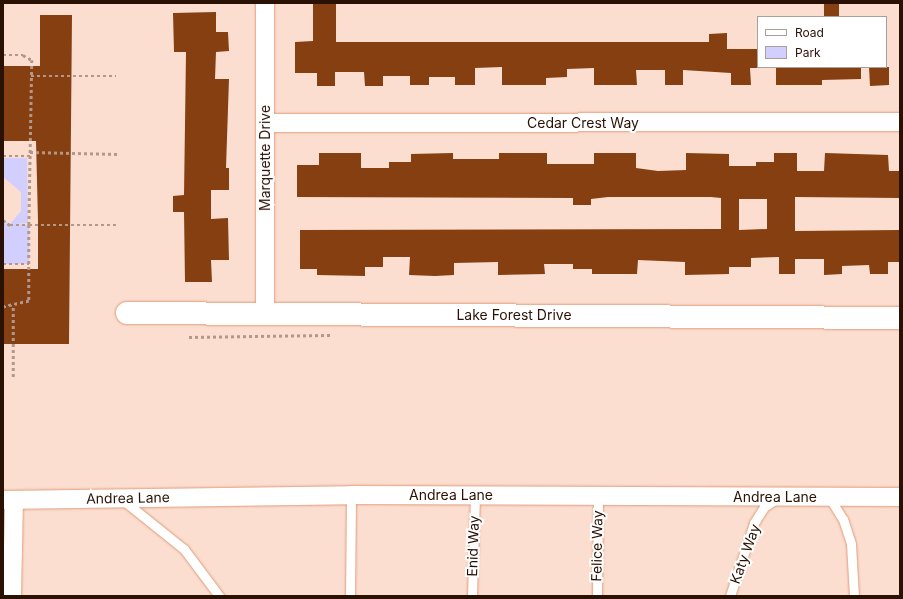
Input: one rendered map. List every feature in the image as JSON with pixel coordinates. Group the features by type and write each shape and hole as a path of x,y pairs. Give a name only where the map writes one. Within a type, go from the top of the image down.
{"street":[{"name":"Marquette Drive","path":"265,3 265,314"},
{"name":"Cedar Crest Way","path":"266,123 900,122"},
{"name":"Lake Forest Drive","path":"127,314 900,318"},
{"name":"Andrea Lane","path":"8,500 351,495 900,497"},
{"path":"8,500 12,596"}],"lane":[{"path":"350,596 351,495"},
{"name":"Enid Way","path":"472,596 475,495"},
{"name":"Felice Way","path":"597,596 598,496"},
{"name":"Katy Way","path":"730,596 754,523 764,507 779,497"},
{"path":"829,497 843,519 851,544 854,596"},
{"path":"119,498 184,549 219,596"}],"path":[{"path":"3,55 23,55 32,60 29,301 13,307 3,307"},
{"path":"32,76 116,76"},
{"path":"30,152 118,154"},
{"path":"3,156 30,156"},
{"path":"3,220 10,224 29,225 119,224"},
{"path":"3,264 29,264"},
{"path":"13,307 13,377"}],"green space":[{"path":"3,158 27,158 28,223 16,224 29,225 29,264 3,264 3,220 10,224 21,211 21,192 3,177"}],"building":[{"path":"313,3 336,3 336,42 709,42 709,34 727,33 727,49 757,49 757,68 750,68 751,85 731,85 731,73 683,70 683,85 665,85 665,70 636,70 637,85 594,85 594,68 567,69 567,77 546,78 546,85 502,85 502,67 475,68 475,85 455,85 455,77 429,77 429,85 410,85 410,76 383,76 383,86 365,86 364,72 335,72 335,86 317,86 317,73 295,73 295,42 313,41"},
{"path":"824,3 839,3 839,16 824,16"},
{"path":"216,12 216,32 228,32 229,51 216,52 215,79 229,79 226,168 229,168 229,190 211,190 211,219 228,218 229,260 211,260 212,282 185,282 184,212 173,212 173,196 184,195 186,52 174,52 173,13"},
{"path":"40,15 72,15 69,344 3,344 3,269 38,269 38,221 36,141 3,141 3,66 40,66"},
{"path":"889,67 889,85 870,86 869,68"},
{"path":"776,68 861,68 861,79 822,80 822,85 776,85"},
{"path":"319,153 361,153 361,168 389,168 389,162 411,162 411,154 453,153 453,159 499,159 499,153 547,153 547,164 594,164 594,153 636,153 636,168 658,171 686,170 686,153 729,154 729,166 756,166 756,162 774,162 774,153 797,153 797,171 824,171 825,153 888,155 889,171 900,171 900,198 795,197 795,231 900,230 900,262 888,262 888,274 870,274 869,265 842,266 842,274 824,275 824,259 795,259 795,274 779,274 779,257 751,258 751,267 729,267 729,274 685,275 685,262 638,260 637,274 592,274 592,269 573,269 573,264 544,264 545,274 498,275 498,262 454,263 454,275 435,276 409,275 410,257 383,257 383,267 365,267 365,276 317,275 317,269 300,269 300,230 721,229 721,198 711,197 608,197 591,199 591,205 573,205 573,198 297,197 297,165 319,165","holes":["739,199 767,199 767,229 739,230"]}]}
